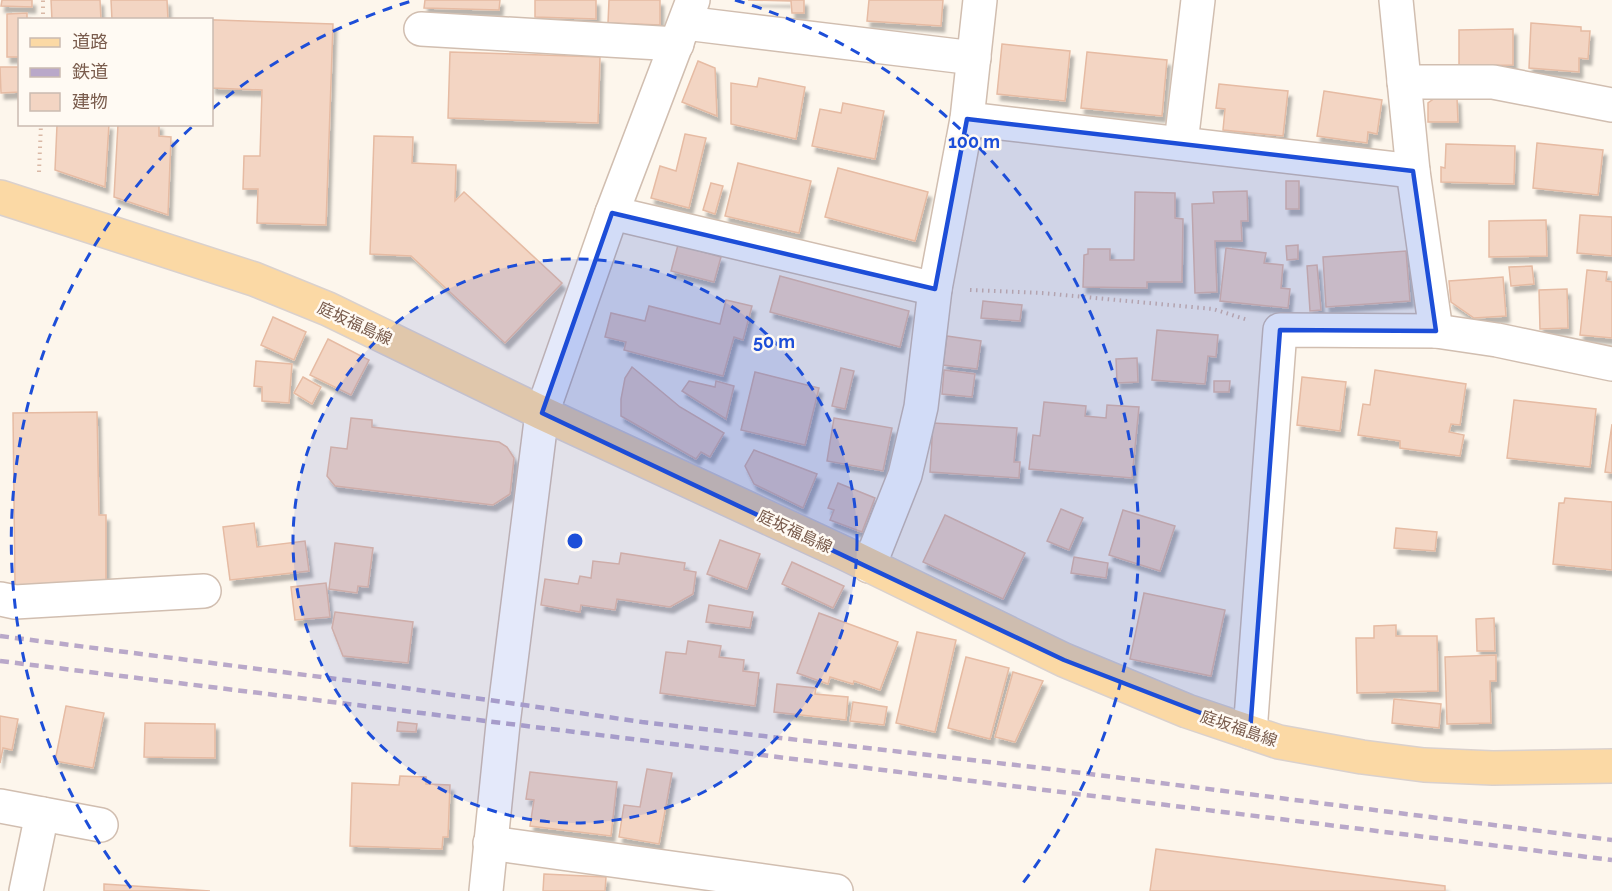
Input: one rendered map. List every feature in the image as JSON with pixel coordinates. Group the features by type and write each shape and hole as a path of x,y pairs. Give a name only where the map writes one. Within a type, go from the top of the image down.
{"main road":[{"name":"庭坂福島線","path":"0,197 254,279 327,309 1064,660 1187,711 1278,742 1424,765 1493,768 1612,766"}],"street":[{"path":"869,566 908,464 921,407 935,289 968,119 980,0"},
{"path":"1181,143 1198,0"},
{"path":"1396,0 1413,171 1436,332"},
{"path":"421,29 685,22 974,58"},
{"path":"486,891 503,724 542,413 612,213 685,22"},
{"path":"1404,82 1493,82 1612,105"},
{"path":"968,119 1413,171"},
{"path":"612,213 935,289"},
{"path":"1250,732 1280,330 1436,332 1497,340 1612,364"},
{"path":"0,599 15,602 204,591"},
{"path":"0,806 101,825"},
{"path":"26,891 42,813"},
{"path":"490,843 783,887 836,891"}],"path":[{"path":"43,0 43,18"},
{"path":"37,209 41,126"},
{"path":"935,289 1042,292 1214,309 1280,330"}],"highlighted area":[{"path":"967,119 1413,171 1436,331 1280,330 1250,732 1064,660 542,413 612,213 935,289"}],"building":[{"path":"2,0 32,0 32,7 1,6"},
{"path":"51,0 100,0 101,18 52,18"},
{"path":"111,0 167,0 168,18 112,18"},
{"path":"425,0 500,0 499,10 424,8"},
{"path":"535,0 596,0 596,19 535,17"},
{"path":"609,0 660,0 660,25 608,23"},
{"path":"748,0 804,0 804,13 792,13 791,1"},
{"path":"869,0 943,0 941,26 867,21"},
{"path":"27,13 27,18 18,18 18,57 7,57 7,14"},
{"path":"213,20 333,24 326,225 257,223 258,189 243,189 244,156 260,156 262,90 213,88"},
{"path":"1531,23 1581,27 1581,31 1590,31 1588,59 1579,58 1579,72 1529,68"},
{"path":"1513,29 1513,65 1459,66 1459,30"},
{"path":"1002,44 1070,51 1065,101 997,94"},
{"path":"450,52 600,57 598,123 448,118"},
{"path":"1087,52 1167,60 1162,116 1081,108"},
{"path":"698,61 715,68 717,116 682,102"},
{"path":"0,67 18,67 18,92 1,93"},
{"path":"759,78 805,87 796,139 731,124 731,83 757,87"},
{"path":"1219,84 1288,91 1283,136 1223,130 1225,109 1216,108"},
{"path":"1324,91 1382,100 1377,134 1368,132 1367,143 1317,136"},
{"path":"1435,98 1457,98 1458,122 1428,122 1428,103"},
{"path":"843,103 884,111 875,159 812,146 820,109 841,113"},
{"path":"57,126 109,126 105,187 55,170"},
{"path":"118,126 159,126 159,136 171,137 168,215 114,197"},
{"path":"685,134 706,138 689,208 651,198 660,166 676,171"},
{"path":"374,136 413,137 412,163 456,165 455,201 464,192 562,283 505,343 411,256 370,254"},
{"path":"1537,143 1603,150 1598,195 1533,188"},
{"path":"1446,144 1515,146 1514,184 1441,182 1441,167 1445,168"},
{"path":"738,163 811,181 799,233 725,216"},
{"path":"838,168 928,192 915,241 825,217"},
{"path":"1286,181 1299,181 1299,209 1286,209"},
{"path":"711,183 723,186 715,214 703,210"},
{"path":"1247,191 1248,221 1241,221 1242,241 1215,241 1217,292 1195,293 1192,204 1214,203 1213,192"},
{"path":"1135,192 1175,193 1175,218 1183,219 1182,282 1147,282 1147,288 1083,287 1084,255 1088,254 1088,249 1110,249 1110,260 1134,260"},
{"path":"1580,215 1612,217 1612,256 1577,253"},
{"path":"1546,220 1547,256 1489,257 1489,221"},
{"path":"678,245 721,257 714,282 671,271"},
{"path":"1298,245 1298,259 1287,260 1286,246"},
{"path":"1226,248 1266,253 1264,263 1283,265 1281,288 1290,289 1288,308 1220,301"},
{"path":"1406,251 1410,301 1326,307 1323,257"},
{"path":"1317,265 1321,310 1310,311 1307,266"},
{"path":"1532,266 1534,284 1511,286 1509,267"},
{"path":"1587,270 1607,272 1606,281 1612,282 1612,338 1580,335"},
{"path":"780,276 909,311 900,347 770,312"},
{"path":"1503,277 1506,316 1474,318 1451,302 1449,281"},
{"path":"1567,289 1568,328 1540,329 1539,290"},
{"path":"726,300 752,306 743,340 734,337 723,376 624,350 626,342 605,337 611,313 645,321 649,306 720,324"},
{"path":"983,301 1022,305 1020,321 981,318"},
{"path":"273,317 306,332 294,360 261,345"},
{"path":"1157,330 1218,335 1216,357 1208,356 1205,384 1152,380"},
{"path":"947,336 981,341 977,369 943,365"},
{"path":"328,339 369,360 351,395 310,375"},
{"path":"1137,358 1138,382 1117,383 1116,359"},
{"path":"256,361 292,364 289,403 262,401 262,387 254,386"},
{"path":"632,367 680,407 724,433 710,457 701,452 696,459 621,416 625,378"},
{"path":"841,368 854,371 845,409 832,406"},
{"path":"944,370 975,374 972,397 942,394"},
{"path":"1375,370 1466,384 1460,425 1451,424 1449,432 1464,435 1460,456 1400,448 1400,441 1358,435 1363,404 1370,405"},
{"path":"755,372 819,388 805,445 741,430"},
{"path":"303,377 321,387 312,404 294,393"},
{"path":"1302,377 1346,382 1340,431 1297,425"},
{"path":"689,381 715,387 716,381 734,386 726,419 682,391"},
{"path":"1214,381 1230,381 1229,392 1214,392"},
{"path":"1514,400 1596,409 1590,467 1507,458"},
{"path":"1044,402 1086,406 1085,416 1106,418 1107,405 1139,407 1132,478 1029,469 1033,435 1040,436"},
{"path":"97,412 99,515 106,515 106,584 15,585 13,413"},
{"path":"351,418 372,420 372,427 499,442 507,447 514,458 510,494 493,505 335,486 327,476 331,447 347,449"},
{"path":"834,418 892,428 883,471 827,461"},
{"path":"933,423 1017,428 1014,462 1020,462 1019,478 930,472"},
{"path":"1612,424 1612,473 1605,472"},
{"path":"754,450 817,474 803,508 754,484 745,466"},
{"path":"838,483 875,498 862,532 830,520 834,510 828,508"},
{"path":"1565,498 1612,502 1612,570 1553,564 1559,503 1564,503"},
{"path":"1061,509 1083,518 1069,550 1047,541"},
{"path":"1123,510 1175,526 1160,571 1109,555"},
{"path":"945,515 1025,553 1003,599 923,562"},
{"path":"254,523 257,547 305,541 309,571 230,580 223,527"},
{"path":"1396,528 1437,532 1435,551 1394,548"},
{"path":"720,540 760,554 747,589 707,574"},
{"path":"335,543 373,548 368,587 358,586 357,593 329,589"},
{"path":"621,553 685,563 684,570 696,572 693,594 670,607 617,599 615,610 581,605 580,612 541,605 545,579 578,584 580,576 591,578 593,561 619,564"},
{"path":"1074,557 1108,563 1106,578 1071,573"},
{"path":"792,562 844,586 833,608 782,584"},
{"path":"326,583 330,617 295,620 291,587"},
{"path":"1144,593 1225,610 1211,676 1130,659"},
{"path":"709,605 753,612 750,628 706,622"},
{"path":"335,612 413,622 408,663 343,656 332,628"},
{"path":"819,613 898,642 880,690 854,681 853,684 830,677 828,684 797,673"},
{"path":"1494,618 1495,651 1477,651 1476,619"},
{"path":"1396,625 1396,636 1437,636 1438,691 1357,693 1356,638 1374,638 1374,626"},
{"path":"917,632 956,640 935,732 896,723"},
{"path":"688,641 721,646 719,657 744,660 743,671 759,673 755,706 660,693 666,652 686,654"},
{"path":"1496,655 1496,681 1490,681 1491,723 1447,724 1445,657"},
{"path":"966,657 1009,668 990,739 948,728"},
{"path":"1013,672 1043,681 1015,742 995,737"},
{"path":"777,684 816,688 815,694 848,697 846,720 774,712"},
{"path":"1394,699 1441,704 1439,728 1392,723"},
{"path":"853,702 887,707 884,725 850,721"},
{"path":"66,706 104,713 93,768 55,761"},
{"path":"0,716 18,719 12,750 3,748 0,763"},
{"path":"398,722 417,724 416,732 397,731"},
{"path":"145,723 215,724 215,758 144,757"},
{"path":"647,769 672,773 659,844 619,837 624,805 640,807"},
{"path":"530,772 617,782 611,836 530,826 534,800 526,799"},
{"path":"400,776 426,777 426,784 450,785 448,837 443,837 442,849 350,846 352,783 399,785"},
{"path":"1156,849 1445,886 1445,891 1150,891"},
{"path":"544,874 606,877 605,891 543,891"},
{"path":"104,884 210,891 104,891"}],"railway":[{"path":"0,636 384,685 642,722 1050,769 1612,840"},
{"path":"0,661 1612,860"}]}
